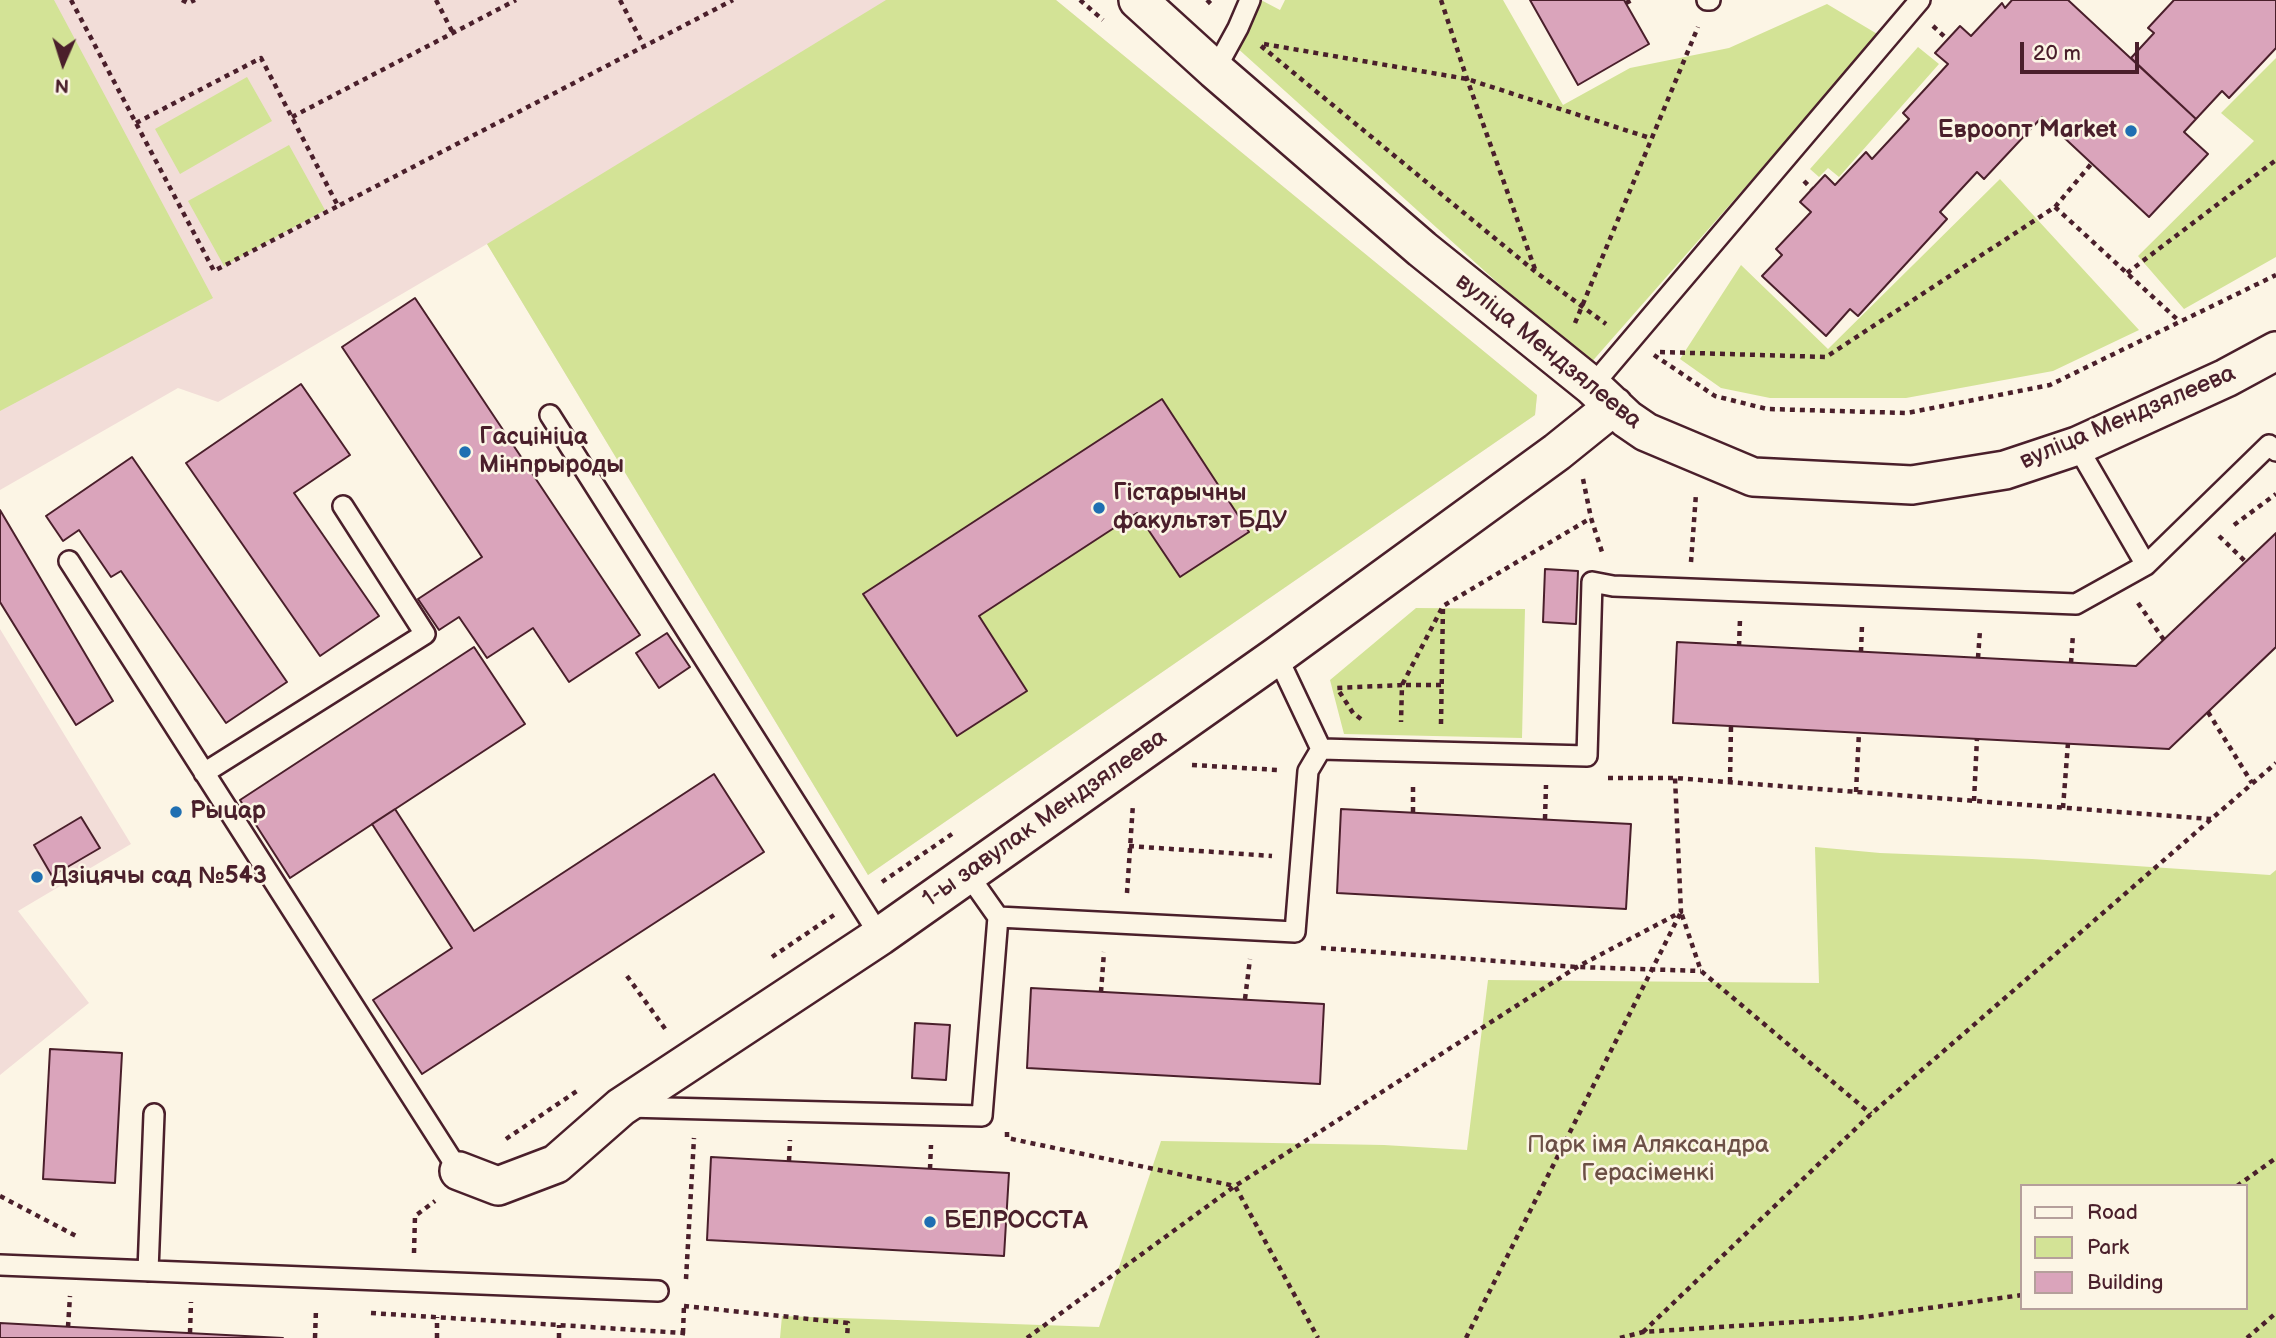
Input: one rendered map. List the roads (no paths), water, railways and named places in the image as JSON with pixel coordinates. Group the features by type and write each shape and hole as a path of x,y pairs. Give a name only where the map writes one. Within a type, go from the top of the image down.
{"street":[{"name":"вуліца Мендзялеева","path":"1138,0 1422,248 1646,432 1752,477 1912,485 2005,470 2077,446 2226,378 2276,351"},
{"name":"1-ы завулак Мендзялеева","path":"459,1171 498,1186 556,1164 621,1107 880,936 1277,656 1557,452 1574,436 1603,396"}],"lane":[{"path":"1215,70 1250,0"},
{"path":"1603,396 1920,0"},
{"path":"550,415 880,936"},
{"path":"1321,749 1401,742 1441,751 1587,756 1592,582 1613,586 2076,604 2146,565 2269,444 2276,451"},
{"path":"2077,446 2146,565"},
{"path":"204,774 425,634 343,506"},
{"path":"69,561 459,1171"},
{"path":"1277,656 1321,749"},
{"path":"998,917 1295,932 1308,771 1321,749"},
{"path":"621,1107 982,1116 998,917 967,873"},
{"path":"148,1271 154,1114"},
{"path":"0,1265 658,1291"}],"place":[{"name":"Евроопт Market","path":"2131,131"},
{"name":"Гасцініца Мінпрыроды","path":"465,452"},
{"name":"Гістарычны факультэт БДУ","path":"1099,508"},
{"name":"Рыцар","path":"176,812"},
{"name":"Дзіцячы сад №543","path":"37,877"},
{"name":"БЕЛРОССТА","path":"930,1222"}],"park label":[{"name":"Парк імя Аляксандра Герасіменкі","path":"1648,1160"}]}
